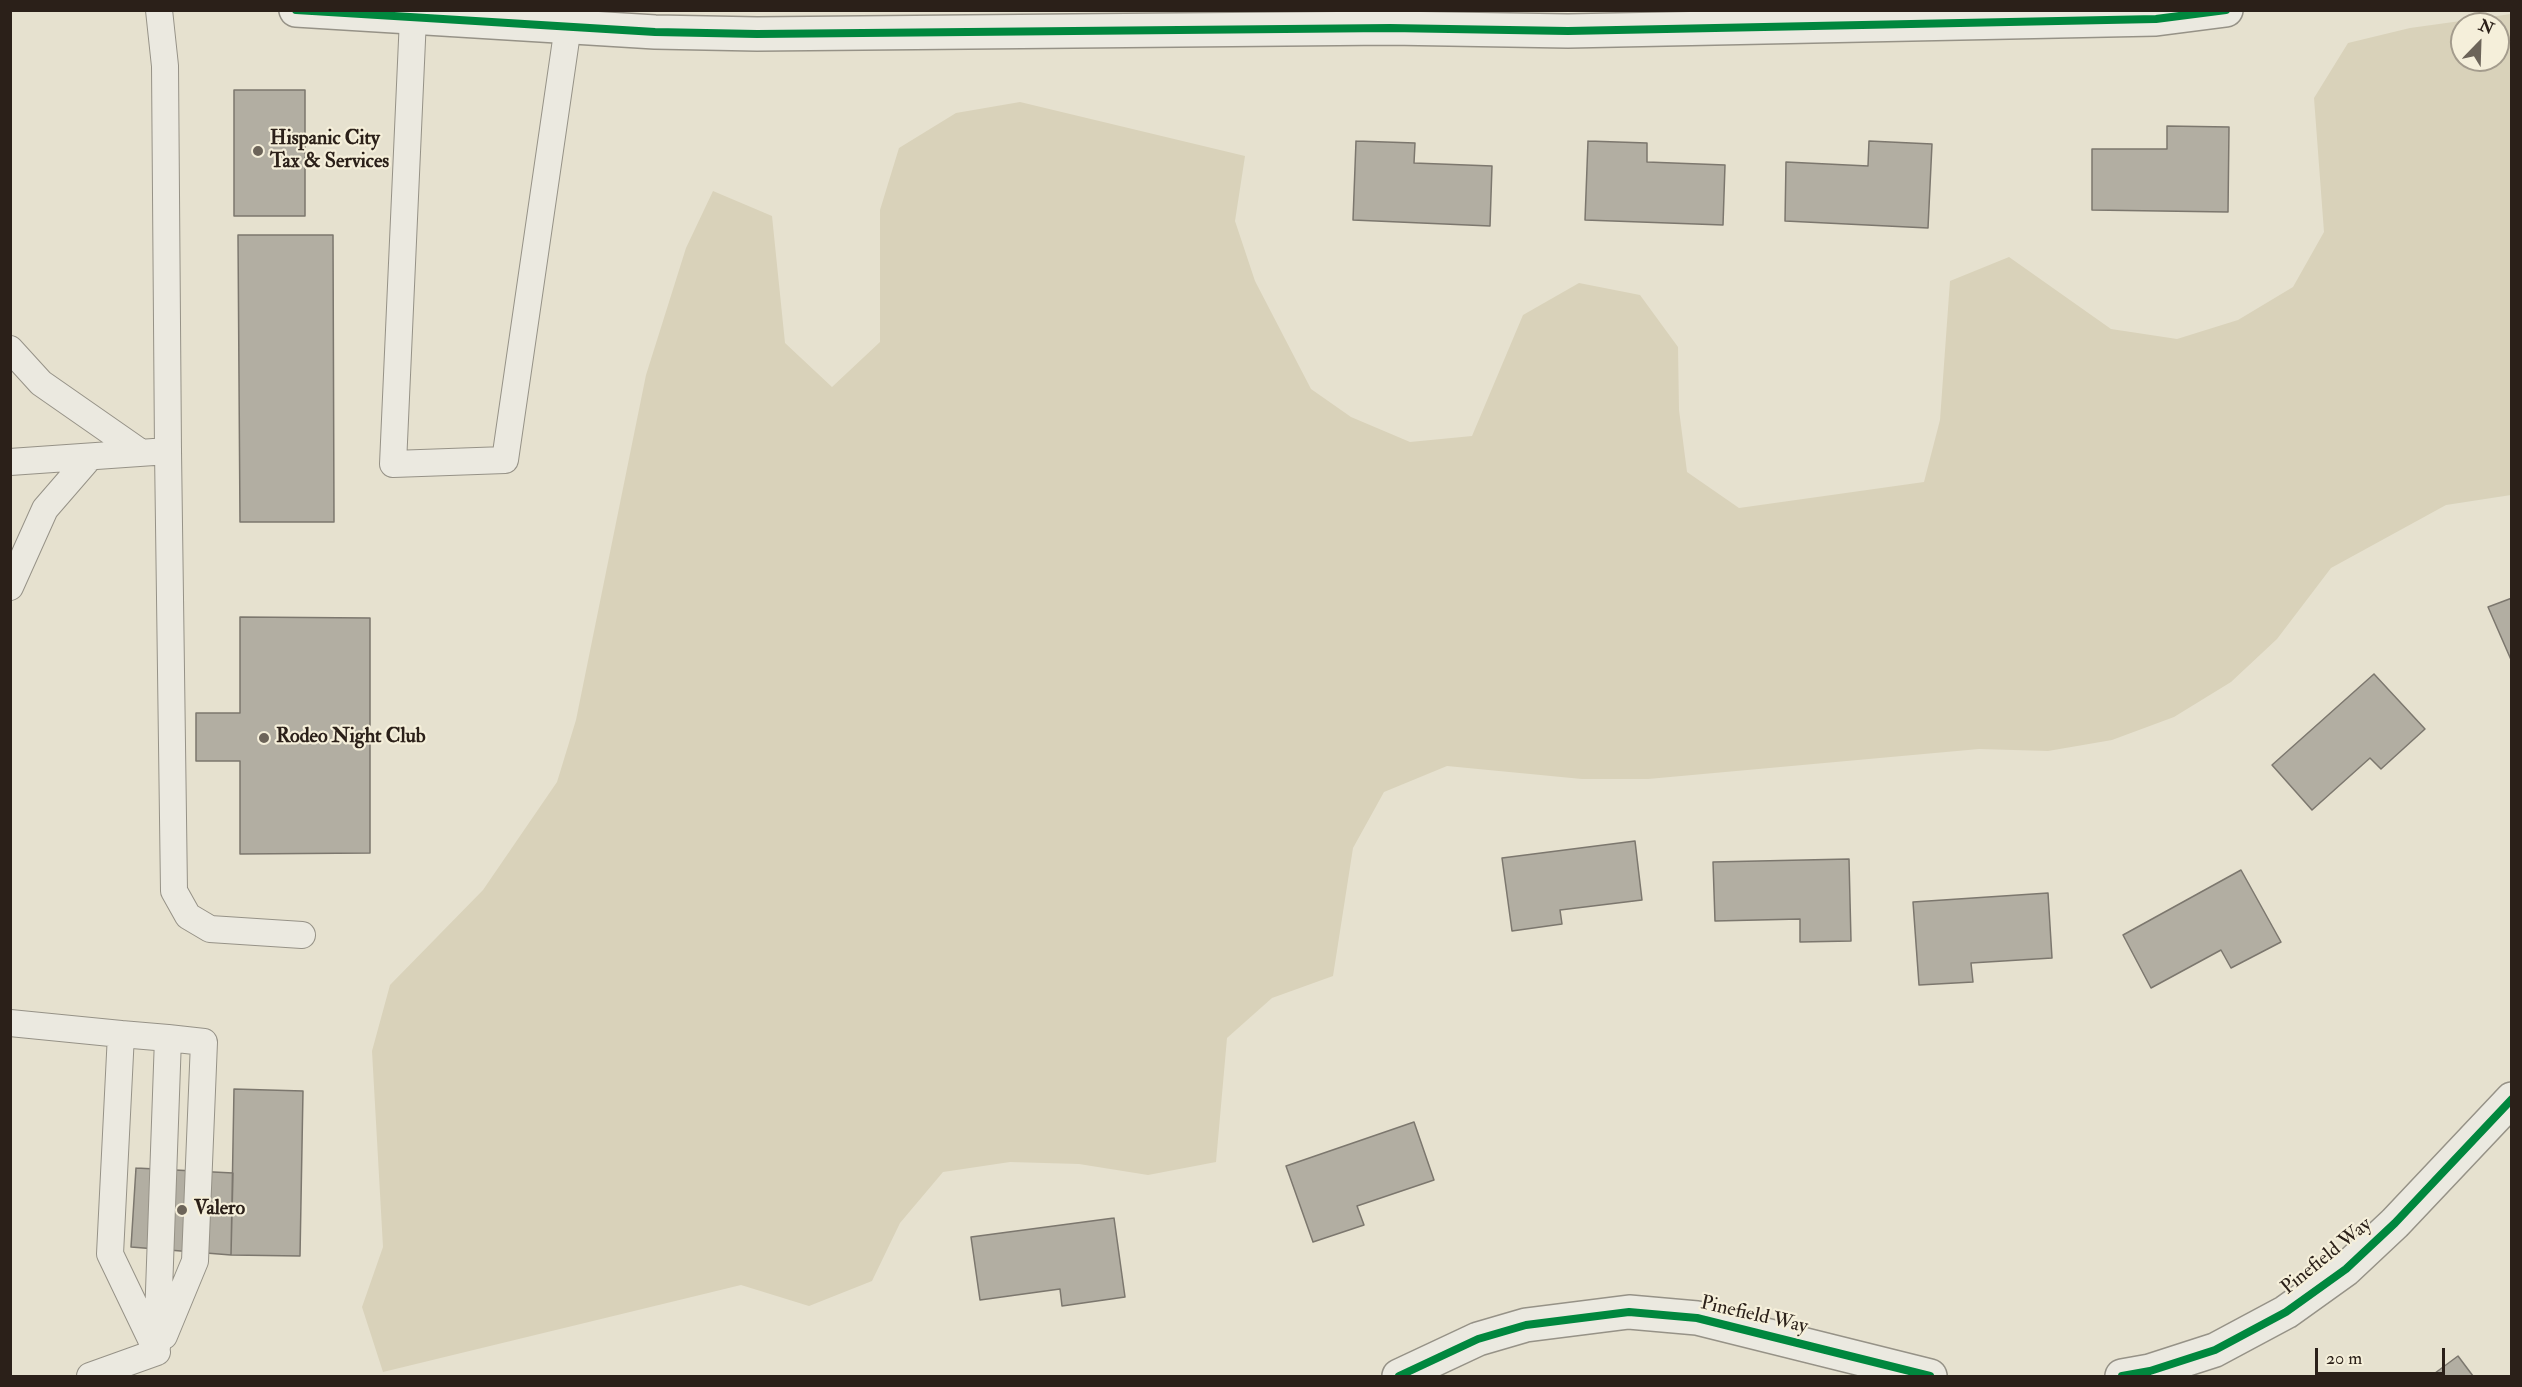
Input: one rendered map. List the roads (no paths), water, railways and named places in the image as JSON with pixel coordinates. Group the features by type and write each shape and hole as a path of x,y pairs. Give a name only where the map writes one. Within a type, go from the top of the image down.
{"street":[{"path":"296,10 655,32 757,34 1390,28 1568,31 2156,19 2226,10"},
{"name":"Pinefield Way","path":"2122,1377 2150,1371 2215,1350 2295,1306 2346,1269 2395,1223 2511,1099"},
{"name":"Pinefield Way","path":"1399,1377 1478,1339 1526,1325 1629,1312 1697,1318 1930,1377"}],"lane":[{"path":"159,10 165,66 174,891 188,916 210,929 302,935"},
{"path":"413,18 393,464 505,460 568,26"},
{"path":"10,349 41,383 140,452"},
{"path":"10,462 168,451"},
{"path":"10,587 45,509 90,457"},
{"path":"10,1023 204,1042 195,1261 157,1353 90,1377"},
{"path":"121,1034 110,1254 157,1353"},
{"path":"157,1353 168,1038"}],"place":[{"name":"Hispanic City Tax & Services","path":"258,151"},
{"name":"Rodeo Night Club","path":"264,738"},
{"name":"Valero","path":"182,1210"}]}
